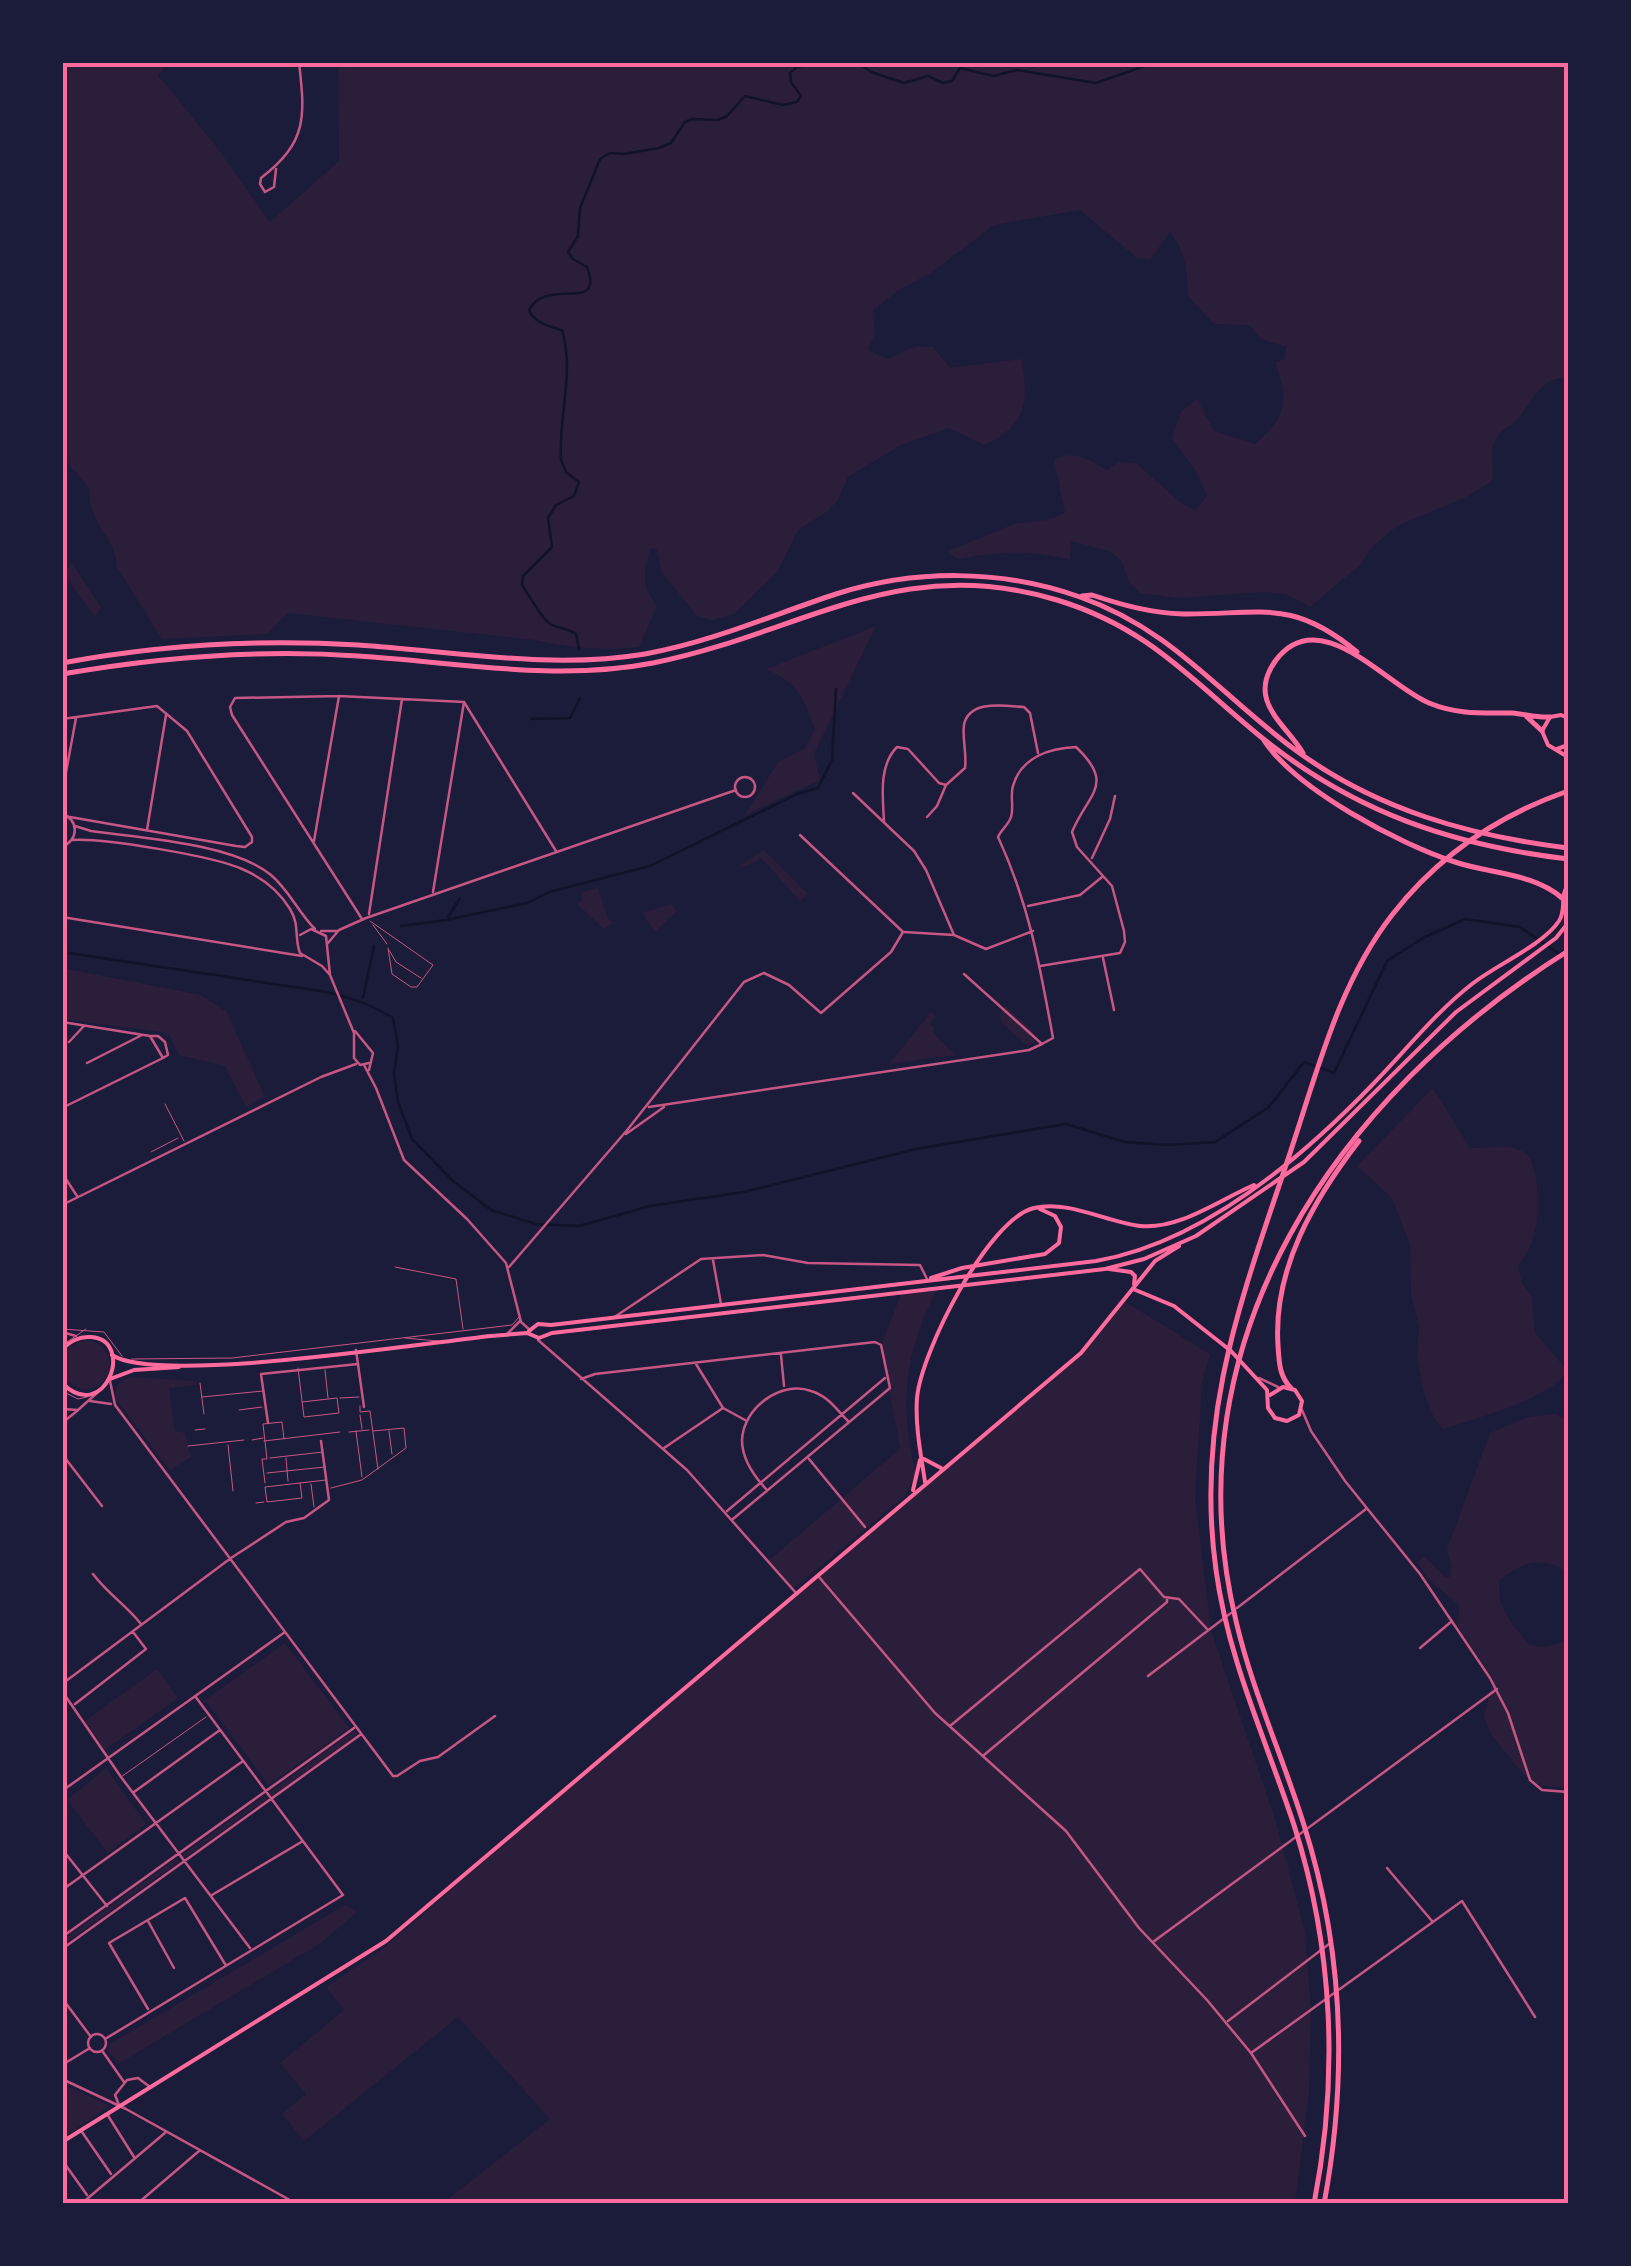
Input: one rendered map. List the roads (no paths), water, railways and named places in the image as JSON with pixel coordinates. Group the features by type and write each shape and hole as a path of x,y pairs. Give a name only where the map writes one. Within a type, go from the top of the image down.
{"highway":[{"path":"62,663 182,647 291,643 533,660 609,659 696,643 839,593 912,577 1002,578 1079,596 1132,620 1167,641 1304,756 1365,793 1474,834 1568,848"},
{"path":"62,674 183,658 277,654 534,670 610,669 698,653 878,594 921,587 976,586 1054,600 1128,630 1169,656 1261,737 1327,784 1387,815 1464,842 1568,859"},
{"path":"1079,596 1092,595 1171,614 1252,610 1286,613 1326,629 1390,680"},
{"path":"1304,756 1277,723 1267,698 1271,669 1281,654 1300,643 1330,642 1353,653 1416,697 1454,711 1550,717"},
{"path":"1524,715 1542,732"},
{"path":"1261,737 1277,758 1308,783 1378,828 1454,862 1546,884 1565,905"},
{"path":"1314,2204 1328,2095 1328,2012 1320,1935 1295,1828 1236,1662 1216,1571 1211,1518 1212,1445 1218,1392 1231,1334 1274,1201 1351,981 1390,917 1456,850 1525,808 1568,790"},
{"path":"1324,2204 1336,2118 1338,2012 1330,1933 1315,1865 1241,1642 1226,1570 1221,1458 1229,1392 1243,1338 1279,1254 1317,1192 1372,1120 1441,1049 1526,979 1568,951"},
{"path":"1291,1388 1280,1370 1278,1316 1283,1284 1298,1241 1358,1143 1441,1049"}],"main road":[{"path":"1568,718 1561,714 1550,717 1542,732 1548,745 1568,758"},
{"path":"1558,749 1568,745"},
{"path":"110,1379 134,1370 505,1335 721,1304 1122,1257 1181,1234 1263,1181 1308,1145 1472,984 1559,920 1568,886"},
{"path":"62,2142 386,1941 1080,1353 1155,1261 1304,1162 1456,1012 1556,938 1568,923"},
{"path":"925,1482 917,1399 922,1371 948,1310 1002,1229 1030,1208 1048,1206 1141,1226 1169,1224 1263,1181"},
{"path":"913,1282 962,1268 1045,1254 1058,1243 1062,1227 1044,1209 1030,1208"},
{"path":"533,1331 544,1336 1105,1268 1144,1259 1196,1236"},
{"path":"1105,1268 1131,1272 1132,1289"},
{"path":"1132,1289 1183,1312 1259,1378 1270,1396"},
{"path":"721,1304 732,1311"},
{"path":"711,1314 721,1304"},
{"path":"533,1331 544,1336"},
{"path":"64,1348 68,1336 101,1340 114,1356 132,1363 184,1366"},
{"path":"62,1383 75,1392 94,1393 102,1389 110,1379 114,1356"},
{"path":"1280,1388 1291,1388 1301,1397 1302,1410 1295,1419 1283,1421 1272,1415 1268,1404 1270,1396 1280,1388"},
{"path":"921,1456 928,1464 941,1468"},
{"path":"911,1494 921,1456"}],"street":[{"path":"276,169 304,119 299,62"},
{"path":"314,842 339,696"},
{"path":"388,948 392,974 412,988 433,965 366,918 230,707 235,698 339,696 464,702"},
{"path":"366,918 402,698"},
{"path":"464,702 556,850"},
{"path":"432,893 464,702"},
{"path":"62,719 157,706 187,731 252,837 250,845 66,815"},
{"path":"927,817 946,785 966,768 964,725 970,714 981,707 1024,707 1030,713 1038,755"},
{"path":"147,830 166,713"},
{"path":"76,716 63,792 66,815 75,826 216,851 250,861 281,884 315,929"},
{"path":"884,822 886,766 897,747 908,749 939,783 946,785"},
{"path":"646,1107 1029,1050 1053,1038 1040,966 1034,931 998,837 1011,818 1013,786 1020,771 1038,755 1055,748 1076,747 1096,773 1097,792 1072,832 1077,847 1091,860 1117,900 1125,942 1120,953 1040,966"},
{"path":"281,951 297,943 308,929 340,930 432,893 736,790"},
{"path":"852,793 914,851 954,935"},
{"path":"1091,860 1110,819 1115,796"},
{"path":"63,847 72,840 75,826"},
{"path":"800,835 903,932 954,935 986,949 1034,931"},
{"path":"72,840 196,857 244,870 261,878 286,903 300,936"},
{"path":"1027,906 1080,895 1103,876"},
{"path":"62,917 281,951 314,960 331,978"},
{"path":"372,922 396,962 423,980"},
{"path":"62,1205 354,1058 351,1026 331,978 327,950 340,930"},
{"path":"321,931 328,943"},
{"path":"508,1267 628,1130 744,982 764,973 778,978 821,1013 892,952 903,932"},
{"path":"297,943 302,956"},
{"path":"314,960 327,950"},
{"path":"1103,957 1114,1010"},
{"path":"964,974 1042,1044"},
{"path":"62,1022 158,1036 168,1055 62,1108"},
{"path":"69,1042 82,1032 83,1025"},
{"path":"346,1065 363,1064 373,1055 351,1026"},
{"path":"87,1063 143,1034"},
{"path":"150,1036 163,1058"},
{"path":"356,1048 366,1046"},
{"path":"354,1058 371,1077 404,1160 467,1220 508,1267 523,1325 533,1331 548,1352 663,1448 734,1519 797,1594"},
{"path":"166,1104 185,1144"},
{"path":"628,1130 624,1134 633,1132 665,1106"},
{"path":"151,1152 181,1136"},
{"path":"62,1174 77,1198"},
{"path":"614,1318 700,1259 764,1256 808,1264 920,1265 926,1279"},
{"path":"712,1258 721,1304"},
{"path":"395,1267 456,1280 462,1328"},
{"path":"68,1336 89,1328 107,1334 120,1355 132,1360 204,1360 512,1326 519,1314"},
{"path":"505,1335 520,1320"},
{"path":"68,1336 89,1328"},
{"path":"544,1336 548,1352"},
{"path":"402,1338 439,1341"},
{"path":"581,1379 695,1362 875,1342 881,1345 890,1388 734,1519"},
{"path":"114,1356 115,1348"},
{"path":"356,1350 364,1407 358,1406 362,1430"},
{"path":"780,1353 784,1389"},
{"path":"695,1362 724,1408 746,1421"},
{"path":"266,1459 266,1406 261,1374 358,1364"},
{"path":"324,1367 328,1400"},
{"path":"298,1368 304,1418 338,1414 337,1398"},
{"path":"726,1511 886,1377"},
{"path":"1259,1378 1280,1388"},
{"path":"110,1379 115,1406 392,1776 420,1760 438,1758 494,1716"},
{"path":"200,1383 204,1414"},
{"path":"62,1423 102,1389"},
{"path":"768,1490 748,1467 742,1441 746,1421 768,1397 784,1389 813,1391 830,1400 849,1422"},
{"path":"62,1390 78,1399 94,1393"},
{"path":"202,1397 263,1391"},
{"path":"302,1402 362,1396"},
{"path":"88,1402 100,1400 115,1406"},
{"path":"239,1410 266,1406"},
{"path":"663,1448 724,1408"},
{"path":"62,1409 78,1410"},
{"path":"360,1412 370,1410 378,1469"},
{"path":"1302,1410 1311,1431 1420,1574 1497,1689 1530,1780 1542,1790 1568,1792"},
{"path":"1295,1419 1311,1431"},
{"path":"265,1424 282,1422 284,1439"},
{"path":"328,1489 362,1480 406,1448 404,1428 349,1432"},
{"path":"195,1430 206,1429"},
{"path":"389,1430 392,1458"},
{"path":"356,1431 362,1480"},
{"path":"252,1440 340,1432"},
{"path":"188,1446 244,1440"},
{"path":"62,1684 231,1558 329,1500 321,1441"},
{"path":"228,1442 233,1492"},
{"path":"267,1502 262,1459 322,1452"},
{"path":"62,1454 102,1506"},
{"path":"286,1456 289,1484"},
{"path":"807,1457 865,1527"},
{"path":"264,1473 324,1466"},
{"path":"265,1486 326,1480"},
{"path":"311,1482 314,1511"},
{"path":"256,1503 302,1498 300,1483"},
{"path":"1148,1676 1367,1508"},
{"path":"950,1726 1140,1568 1164,1597 1179,1600 1208,1630"},
{"path":"93,1574 113,1600 125,1604 142,1625"},
{"path":"818,1576 950,1726 1066,1830 1152,1943 1251,2053 1305,2136"},
{"path":"983,1756 1167,1602 1167,1597"},
{"path":"1420,1648 1452,1621"},
{"path":"73,1705 146,1649 133,1632"},
{"path":"62,1791 285,1632"},
{"path":"1152,1943 1497,1689"},
{"path":"62,1691 132,1793 252,1950"},
{"path":"105,2038 343,1895 195,1696"},
{"path":"121,1777 208,1715"},
{"path":"62,1937 356,1727"},
{"path":"132,1793 220,1730"},
{"path":"62,1948 362,1734"},
{"path":"62,1890 244,1761"},
{"path":"211,1896 303,1841"},
{"path":"62,1848 106,1906"},
{"path":"1387,1868 1433,1922"},
{"path":"150,2011 109,1943 185,1898 226,1966"},
{"path":"1251,2053 1462,1902 1536,2018"},
{"path":"148,1920 174,1968"},
{"path":"1226,2022 1330,1943"},
{"path":"62,1998 91,2037 90,2048"},
{"path":"91,2037 98,2034 105,2038"},
{"path":"102,2051 105,2038"},
{"path":"62,2064 90,2048 102,2051 124,2082"},
{"path":"107,2100 132,2078 151,2087"},
{"path":"62,2079 120,2106 296,2204"},
{"path":"140,2094 143,2081"},
{"path":"115,2095 120,2106"},
{"path":"106,2114 135,2158"},
{"path":"81,2130 113,2177"},
{"path":"81,2204 167,2132"},
{"path":"137,2204 200,2150"},
{"path":"62,2160 89,2197"}],"waterway":[{"path":"579,649 576,634 548,622 522,585 523,576 552,547 548,518 556,505 574,496 579,482 566,472 561,460 567,379 562,330 538,321 529,310 537,300 548,296 588,289 587,267 568,252 578,236 580,208 600,159 610,153 624,154 671,143 685,122 718,120 745,96 783,105 797,102 801,96 790,73 797,67 827,62"},
{"path":"830,62 855,63"},
{"path":"857,62 871,72 904,83 928,76 943,83 952,81 960,68 993,76 1017,70 1096,83 1156,62"},
{"path":"401,926 527,903 549,892 650,866 797,794 818,788 832,760 836,689"},
{"path":"532,719 570,718 580,698"},
{"path":"448,917 460,898"},
{"path":"62,952 321,991 384,1013 393,1018 398,1046 394,1073 398,1102 412,1139 453,1181 491,1210 536,1224 579,1226 650,1206 744,1192 916,1149 1066,1124 1125,1142 1215,1142 1269,1107 1304,1062 1334,1073 1387,961 1423,938 1465,919 1520,927 1568,960"},
{"path":"363,998 374,946"}]}
